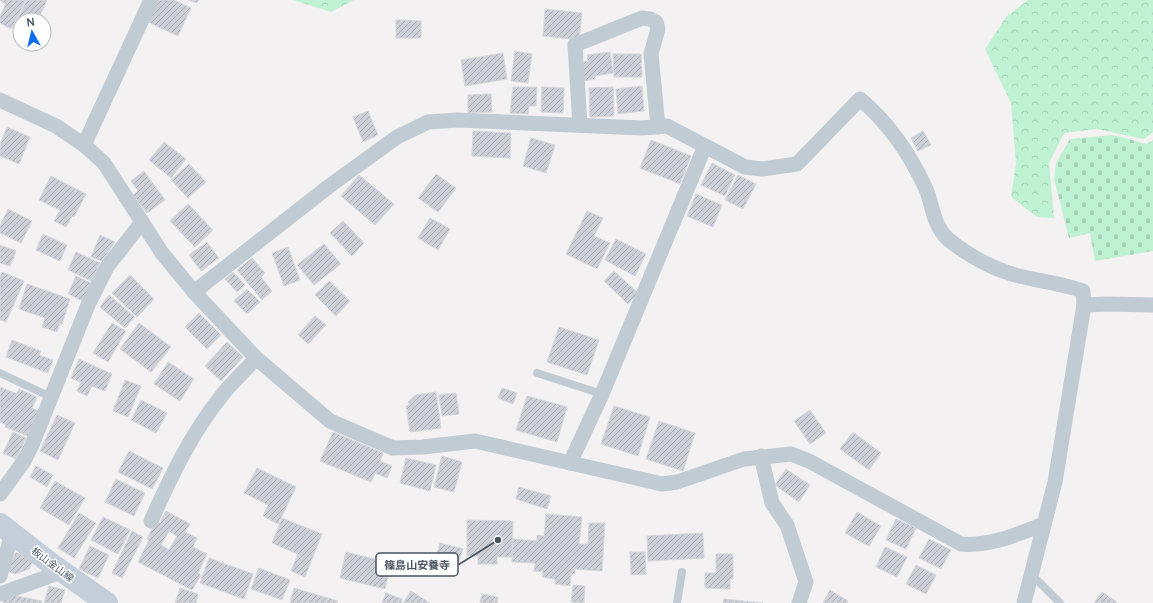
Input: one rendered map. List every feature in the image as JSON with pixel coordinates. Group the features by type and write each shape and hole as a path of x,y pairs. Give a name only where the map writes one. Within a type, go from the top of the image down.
{"main road":[{"name":"板山金山線","path":"6,529 61,572 107,603"}],"street":[{"path":"84,145 151,0"},
{"path":"580,125 575,46 642,18 650,19 656,22 658,29 651,54 658,127"},
{"path":"194,292 328,187 397,137 428,122 447,120 642,128 667,126 745,167 762,169 797,164 860,99 895,134 908,153 927,193 940,230 948,239 983,261 1003,270 1023,277 1064,284 1083,291 1084,306 1055,482 1024,603"},
{"path":"0,100 56,126 84,145 104,163 162,253 194,292 256,358 330,420 393,448 423,447 475,441 662,484 670,484 727,464 761,456 790,454 809,461 961,544 969,545 1005,539 1044,524"},
{"path":"570,463 602,394 705,146"},
{"path":"0,494 24,461 88,305 107,267 142,222"},
{"path":"1084,306 1106,304 1153,305"},
{"path":"151,521 176,465 205,418 224,393 256,358"},
{"path":"761,456 772,503 787,525 806,582 799,603"},
{"path":"0,576 6,529"},
{"path":"0,594 61,572"}],"lane":[{"path":"0,373 51,397"},
{"path":"537,373 602,394"},
{"path":"677,603 682,572"},
{"path":"1032,575 1060,603"}],"green space":[{"path":"293,0 354,0 331,12"},
{"path":"1028,0 1153,0 1153,132 1144,139 1097,129 1064,133 1049,163 1054,218 1037,217 1011,197 1016,163 1011,103 985,49 1006,17"},
{"path":"1113,135 1147,144 1153,140 1153,251 1095,261 1090,233 1069,238 1054,179 1056,163 1070,139"}],"building":[{"path":"0,0 26,0 20,12 12,12 11,29 0,23 0,16 6,4"},
{"path":"27,0 47,0 42,12 21,12"},
{"path":"159,0 174,0 191,8 178,36 148,22"},
{"path":"188,0 199,0 197,3"},
{"path":"545,9 582,13 579,40 543,36"},
{"path":"396,20 421,21 421,38 396,38"},
{"path":"515,51 532,54 528,83 511,81"},
{"path":"610,52 613,73 595,76 595,79 583,81 580,63 588,61 587,55"},
{"path":"503,53 507,79 465,86 461,60"},
{"path":"613,54 641,54 642,77 614,77"},
{"path":"642,86 644,111 618,114 616,89"},
{"path":"513,87 537,87 536,106 529,106 528,114 510,113"},
{"path":"542,87 564,88 563,113 541,112"},
{"path":"613,87 614,116 590,117 589,88"},
{"path":"491,94 492,112 468,113 468,95"},
{"path":"368,111 378,135 363,142 353,117"},
{"path":"7,127 30,137 19,164 0,156 0,145"},
{"path":"473,131 511,133 510,158 472,156"},
{"path":"923,131 931,145 918,151 911,138"},
{"path":"531,138 555,145 546,173 523,166"},
{"path":"651,140 691,156 680,184 640,168"},
{"path":"164,142 186,159 171,178 149,160"},
{"path":"712,163 735,175 725,196 701,185"},
{"path":"189,164 206,182 188,198 171,180"},
{"path":"144,171 165,200 147,213 133,195 138,191 131,181"},
{"path":"436,174 456,188 438,212 418,198"},
{"path":"359,175 394,204 375,225 341,196"},
{"path":"738,175 756,184 743,209 725,200"},
{"path":"51,176 86,194 74,217 72,216 66,227 54,221 60,210 39,200"},
{"path":"696,194 722,205 713,227 687,216"},
{"path":"188,204 213,230 195,247 170,221"},
{"path":"8,209 32,221 21,243 0,233 0,226"},
{"path":"587,211 603,218 594,236 610,243 597,269 566,254"},
{"path":"430,218 450,229 438,250 418,238"},
{"path":"343,221 364,243 352,256 330,233"},
{"path":"43,234 67,245 60,261 36,250"},
{"path":"100,235 115,242 102,261 91,257"},
{"path":"616,239 646,254 635,276 605,260"},
{"path":"207,242 219,258 201,271 189,255"},
{"path":"324,244 341,264 314,285 297,265"},
{"path":"0,245 16,251 10,266 0,263"},
{"path":"288,247 300,280 284,286 272,253"},
{"path":"76,252 100,263 92,281 68,270"},
{"path":"252,258 265,273 261,277 272,291 262,300 237,270"},
{"path":"614,271 638,293 628,304 604,281"},
{"path":"2,272 24,281 6,322 0,320 0,277"},
{"path":"233,272 245,285 237,292 225,279"},
{"path":"130,275 154,299 137,317 112,293"},
{"path":"76,276 91,283 83,301 68,294"},
{"path":"329,281 350,301 336,316 315,295"},
{"path":"27,284 70,299 62,324 60,323 57,332 42,327 45,318 19,309"},
{"path":"247,289 260,302 247,314 234,301"},
{"path":"109,295 135,317 125,328 100,307"},
{"path":"199,313 221,335 207,349 185,327"},
{"path":"315,316 326,325 308,344 298,335"},
{"path":"112,323 126,331 108,362 93,353"},
{"path":"139,323 171,347 151,372 120,349"},
{"path":"559,327 599,340 587,375 547,362"},
{"path":"12,340 41,351 39,355 53,360 48,373 6,357"},
{"path":"227,342 243,357 221,381 205,366"},
{"path":"79,359 112,374 105,391 92,386 87,396 77,391 81,382 71,378"},
{"path":"168,362 194,379 180,401 154,384"},
{"path":"125,380 141,386 128,417 113,411"},
{"path":"0,387 17,394 19,389 37,397 32,408 38,411 28,436 5,427 6,425 0,422"},
{"path":"502,388 517,393 513,404 498,398"},
{"path":"436,392 441,428 410,432 406,406 409,405 408,402 415,395"},
{"path":"456,393 459,414 442,416 439,395"},
{"path":"527,396 567,407 557,442 516,430"},
{"path":"141,400 167,413 156,433 131,420"},
{"path":"614,406 650,417 638,456 601,444"},
{"path":"810,410 826,433 810,444 794,421"},
{"path":"57,415 75,423 58,460 40,451"},
{"path":"659,421 695,433 683,471 646,459"},
{"path":"13,432 26,438 16,459 3,453"},
{"path":"333,432 383,453 380,461 392,466 387,478 375,473 371,482 320,461"},
{"path":"853,432 881,453 869,470 840,449"},
{"path":"129,451 163,468 152,489 118,472"},
{"path":"442,456 462,462 454,492 434,487"},
{"path":"406,458 436,465 430,491 400,483"},
{"path":"36,466 53,475 47,487 30,477"},
{"path":"257,468 296,487 278,524 263,516 268,505 244,493"},
{"path":"786,469 810,485 799,502 775,485"},
{"path":"116,479 145,493 134,516 105,502"},
{"path":"55,481 85,498 69,525 40,508"},
{"path":"519,487 551,496 547,509 516,499"},
{"path":"166,511 190,524 185,532 197,538 193,547 207,554 198,573 201,575 192,590 138,562 149,540 147,539 156,521 160,523","holes":["169,531 177,536 169,550 161,545"]},
{"path":"857,512 881,526 869,546 845,533"},
{"path":"79,513 96,523 74,558 58,548"},
{"path":"546,514 582,517 579,544 588,544 589,523 605,523 602,571 575,569 575,574 571,574 570,586 555,584 555,579 542,577 543,572 534,571 535,563 512,562 513,539 537,541 537,535 544,536"},
{"path":"103,517 130,530 118,554 91,540"},
{"path":"282,518 322,534 305,577 291,571 298,554 272,543"},
{"path":"896,519 916,528 906,549 886,540"},
{"path":"467,520 513,521 512,557 497,557 497,564 478,564 478,556 467,556"},
{"path":"132,531 143,537 122,578 112,573"},
{"path":"703,533 704,558 648,561 647,536"},
{"path":"929,539 951,550 941,569 919,558"},
{"path":"440,543 463,549 456,571 434,565"},
{"path":"90,546 109,555 98,578 79,569"},
{"path":"885,547 907,557 897,577 876,567"},
{"path":"16,552 33,562 29,569 15,574 7,571"},
{"path":"346,552 391,563 385,589 340,578"},
{"path":"630,552 645,552 646,574 631,575"},
{"path":"716,554 733,554 733,579 730,579 730,589 705,588 705,573 716,573"},
{"path":"209,558 253,574 244,599 200,583"},
{"path":"916,565 936,575 926,594 906,584"},
{"path":"259,568 290,580 282,600 251,589"},
{"path":"573,585 585,586 584,603 571,602"},
{"path":"49,586 65,590 61,603 44,603"},
{"path":"180,588 198,594 196,603 175,603"},
{"path":"294,588 338,601 337,603 290,603"},
{"path":"830,590 848,601 847,603 823,603"},
{"path":"411,591 430,603 403,603"},
{"path":"1102,592 1117,602 1094,603"},
{"path":"386,593 402,599 401,603 382,603"},
{"path":"5,594 42,601 41,603 3,603"},
{"path":"482,594 498,597 497,603 480,603"},
{"path":"724,599 763,603 723,603"}],"place":[{"name":"篠島山安養寺","path":"498,540"}]}
